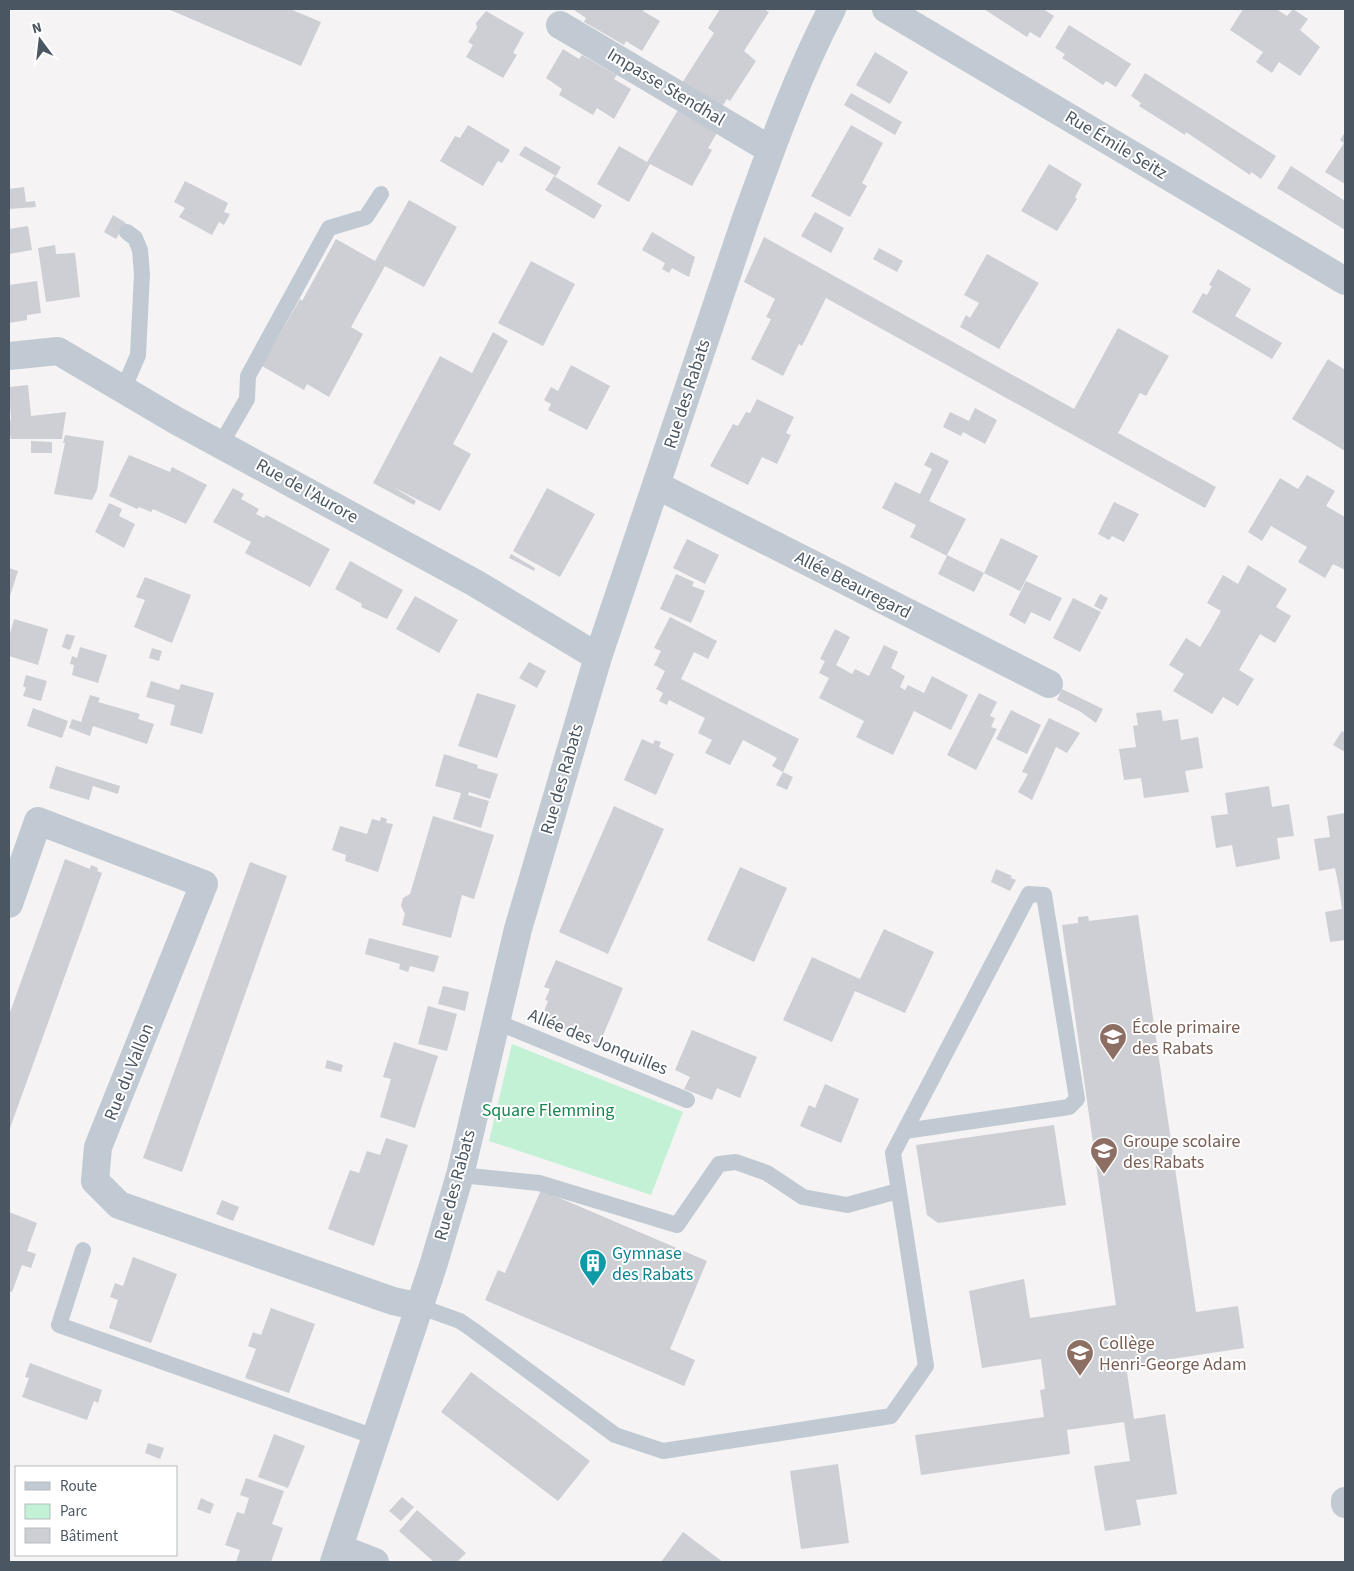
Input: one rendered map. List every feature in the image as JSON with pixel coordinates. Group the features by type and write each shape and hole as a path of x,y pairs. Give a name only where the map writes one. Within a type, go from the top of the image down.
{"street":[{"name":"Rue des Rabats","path":"337,1555 375,1436 421,1308 460,1175 494,1021 518,929 598,657 745,221 771,150 819,34 832,9"},
{"name":"Rue Émile Seitz","path":"886,9 1345,281"},
{"name":"Impasse Stendhal","path":"560,24 771,150"},
{"name":"Rue de l'Aurore","path":"9,356 58,351 123,390 475,583 598,657"},
{"name":"Allée Beauregard","path":"656,485 1049,684"},
{"name":"Rue du Vallon","path":"9,904 38,821 204,884 98,1148 95,1181 119,1205 394,1301 421,1308"},
{"path":"337,1555 375,1562"}],"lane":[{"path":"221,444 247,399 248,376 329,228 366,217 381,194"},
{"path":"123,390 138,355 142,274 140,250 135,238 127,232"},
{"path":"421,1308 460,1321 615,1435 663,1451 891,1416 926,1366 893,1153 1029,894 1044,895 1077,1099 1069,1107 905,1131"},
{"name":"Allée des Jonquilles","path":"494,1021 687,1100"},
{"path":"460,1175 540,1183 677,1226 719,1164 736,1162 767,1172 803,1197 847,1205 898,1191"},
{"path":"83,1250 59,1325 375,1436"}],"green space":[{"name":"Square Flemming","path":"512,1044 683,1112 651,1195 489,1141"}],"building":[{"path":"168,9 290,9 321,22 301,66"},
{"path":"575,9 644,9 643,11 660,21 642,51 626,41 624,45 584,22 586,18"},
{"path":"720,9 763,9 769,12 744,51 756,61 730,101 727,99 721,108 682,83 714,33 708,28"},
{"path":"984,9 1043,9 1054,16 1040,38 1030,32 1027,37"},
{"path":"1243,9 1276,9 1287,16 1293,9 1308,19 1300,30 1320,47 1300,76 1279,62 1272,73 1256,62 1263,52 1230,30"},
{"path":"486,11 524,33 513,53 517,55 503,78 466,57 473,45 468,42 477,28 476,23"},
{"path":"1069,25 1131,64 1116,87 1106,81 1103,85 1062,58 1065,54 1055,48"},
{"path":"563,49 579,59 582,55 617,75 614,79 631,89 614,119 597,108 593,115 559,95 562,89 546,78"},
{"path":"875,52 908,72 890,104 856,85"},
{"path":"1145,73 1276,156 1261,179 1251,172 1250,175 1186,132 1185,135 1139,106 1141,103 1131,96"},
{"path":"851,93 902,122 895,135 844,105"},
{"path":"678,110 717,133 708,148 712,150 692,186 650,164 629,202 597,184 619,146 647,162"},
{"path":"468,125 510,150 502,163 498,161 483,186 440,161 455,136 460,138"},
{"path":"851,125 883,143 862,183 867,186 850,217 811,196"},
{"path":"1345,132 1345,184 1325,172 1344,143 1340,140"},
{"path":"525,146 561,167 556,176 519,155"},
{"path":"1049,164 1082,184 1075,197 1077,199 1057,231 1021,211"},
{"path":"1291,166 1345,201 1345,230 1277,188"},
{"path":"554,176 602,205 594,219 545,190"},
{"path":"185,181 228,203 224,212 230,214 224,225 219,222 212,235 179,217 185,208 174,202"},
{"path":"24,187 26,202 35,201 36,207 9,209 9,189"},
{"path":"409,200 457,227 424,287 385,266 351,327 363,334 329,397 307,384 304,390 262,366 300,299 302,301 336,239 375,261"},
{"path":"815,212 844,228 831,253 801,236"},
{"path":"113,215 126,223 116,239 104,232"},
{"path":"28,226 32,250 9,254 9,229"},
{"path":"652,232 695,257 689,277 672,268 669,273 662,269 665,263 642,250"},
{"path":"764,237 1074,409 1118,328 1169,356 1146,396 1140,393 1118,433 1216,487 1205,508 826,298 802,346 799,344 783,376 751,359 771,319 766,317 775,299 744,282"},
{"path":"55,245 56,254 75,253 80,297 46,302 38,248"},
{"path":"879,248 903,261 897,272 873,259"},
{"path":"987,254 1039,283 999,349 960,327 966,315 970,318 979,303 964,295"},
{"path":"531,261 575,284 543,346 498,323"},
{"path":"1218,269 1251,289 1235,316 1282,343 1272,359 1192,312 1203,293 1207,295 1212,286 1209,285"},
{"path":"37,281 41,313 27,315 27,320 9,323 9,285"},
{"path":"493,332 508,341 453,444 471,454 440,511 393,487 416,501 414,505 373,483 440,356 472,373"},
{"path":"1328,359 1345,370 1345,451 1292,419"},
{"path":"571,365 610,386 587,430 548,410 551,404 544,400 551,387 558,391"},
{"path":"28,385 31,416 66,412 62,439 11,439 9,431 9,421 11,420 9,387"},
{"path":"757,399 794,417 786,433 791,435 777,464 762,457 748,485 710,466 733,424 738,426 746,412 750,413"},
{"path":"975,408 997,420 985,444 963,432 961,436 943,427 950,412 969,421"},
{"path":"65,435 104,441 97,490 92,500 54,494"},
{"path":"31,441 52,442 52,453 31,453"},
{"path":"931,452 949,461 929,501 966,519 947,555 984,573 974,592 938,574 947,556 910,537 916,525 882,508 895,482 920,494 932,469 924,465"},
{"path":"129,455 170,472 172,467 207,485 186,524 153,509 151,512 139,507 137,509 109,496"},
{"path":"1307,475 1335,491 1326,506 1345,517 1345,570 1333,564 1325,578 1298,562 1307,547 1271,526 1262,541 1248,532 1280,478 1298,489"},
{"path":"233,488 244,494 241,499 259,509 256,514 264,518 266,515 330,549 310,587 245,553 251,542 213,522"},
{"path":"547,488 595,514 560,577 513,551"},
{"path":"1114,502 1139,514 1124,542 1112,536 1109,540 1098,534"},
{"path":"109,503 122,509 119,516 135,524 124,548 95,532"},
{"path":"1001,538 1038,556 1020,591 984,573"},
{"path":"687,539 719,555 705,584 673,568"},
{"path":"511,554 535,568 534,571 509,558"},
{"path":"350,561 403,590 387,619 361,607 362,604 335,589"},
{"path":"1248,565 1287,589 1276,607 1291,616 1275,643 1260,634 1239,670 1254,679 1238,706 1223,697 1212,714 1173,691 1184,674 1169,665 1186,638 1200,647 1211,629 1221,611 1207,603 1223,575 1238,584"},
{"path":"9,568 18,571 9,599"},
{"path":"676,574 694,582 692,586 705,591 691,623 660,609"},
{"path":"145,577 191,595 172,643 134,627 145,600 136,597"},
{"path":"1026,581 1062,598 1050,621 1031,612 1025,624 1009,615"},
{"path":"1100,594 1108,598 1102,610 1094,606"},
{"path":"415,596 458,620 439,653 396,629"},
{"path":"1073,598 1101,612 1080,652 1053,638"},
{"path":"670,617 717,641 708,659 694,652 681,679 799,739 783,772 772,766 777,758 743,740 730,765 705,753 712,740 698,733 705,718 669,700 667,705 659,701 663,693 656,689 665,671 654,665 661,651 654,648"},
{"path":"14,619 48,629 38,665 9,656 9,637"},
{"path":"835,629 850,637 836,665 852,674 855,669 869,676 884,645 898,652 891,668 905,676 900,687 905,690 908,685 924,693 932,676 968,695 951,730 914,711 893,755 856,737 864,721 819,698 829,678 819,673 825,661 820,659"},
{"path":"66,634 75,636 70,650 62,647"},
{"path":"80,647 107,655 98,683 72,675 74,665 70,664 72,656 77,658"},
{"path":"152,648 162,651 159,661 149,658"},
{"path":"529,662 546,671 537,688 519,678"},
{"path":"26,675 47,681 41,701 23,696 26,688 23,686"},
{"path":"151,681 179,690 181,684 214,693 202,734 170,725 175,705 146,697"},
{"path":"1062,689 1103,709 1096,723 1081,712 1057,700"},
{"path":"477,693 516,705 497,758 458,746"},
{"path":"979,693 997,702 990,716 995,718 991,727 997,729 976,770 947,755"},
{"path":"90,695 100,698 98,702 140,714 138,719 154,724 147,744 93,726 90,736 69,728 72,719 81,722"},
{"path":"33,708 68,721 62,738 27,726"},
{"path":"1011,710 1041,725 1027,754 996,739"},
{"path":"1161,710 1163,721 1178,719 1181,740 1198,737 1203,768 1185,771 1189,792 1144,798 1141,778 1124,780 1119,749 1136,747 1133,726 1138,725 1136,713"},
{"path":"1049,718 1080,733 1067,753 1056,747 1032,800 1018,792 1028,774 1022,772"},
{"path":"1342,731 1345,733 1345,752 1333,745"},
{"path":"642,739 653,744 655,740 661,742 659,747 674,754 656,795 624,780"},
{"path":"444,754 478,765 477,768 498,774 490,799 469,792 468,795 489,801 481,828 453,819 461,793 435,786"},
{"path":"56,766 120,786 118,794 93,786 89,800 49,788"},
{"path":"783,772 793,777 787,790 776,785"},
{"path":"1269,786 1272,807 1289,804 1294,836 1277,838 1280,859 1236,867 1232,845 1216,848 1211,816 1228,814 1225,793"},
{"path":"614,806 664,829 608,954 559,932"},
{"path":"1345,813 1345,940 1330,942 1325,912 1342,909 1339,888 1335,868 1319,871 1314,839 1330,837 1327,816"},
{"path":"433,816 494,835 474,899 462,895 451,938 402,925 405,914 401,906 403,898 410,894"},
{"path":"381,817 387,819 386,823 393,824 378,872 345,861 346,855 332,850 340,826 367,834 372,819 380,821"},
{"path":"65,859 90,869 91,865 98,868 97,871 102,873 9,1131 9,1015"},
{"path":"250,862 287,876 182,1172 143,1158"},
{"path":"740,867 787,888 754,962 707,940"},
{"path":"996,869 1012,876 1011,878 1016,880 1010,891 991,882"},
{"path":"1138,915 1196,1312 1238,1306 1244,1348 1126,1366 1134,1419 1165,1414 1177,1494 1136,1500 1141,1525 1105,1531 1094,1466 1130,1461 1124,1422 1067,1430 1070,1454 921,1475 915,1435 1044,1417 1040,1390 1045,1389 1041,1359 982,1368 969,1291 1024,1279 1030,1318 1116,1305 1062,925 1078,923 1078,917 1088,916 1089,921"},
{"path":"884,929 934,952 905,1013 855,991 832,1042 783,1020 812,957 860,979"},
{"path":"369,938 439,956 434,972 410,966 408,972 399,969 400,964 365,954"},
{"path":"556,960 623,988 599,1045 540,1021 548,1001 545,1000 550,989 544,987"},
{"path":"443,986 469,992 465,1011 438,1004"},
{"path":"428,1006 457,1014 447,1051 418,1044"},
{"path":"692,1030 757,1057 740,1098 717,1088 712,1100 684,1089 690,1077 675,1070"},
{"path":"394,1042 438,1056 415,1128 380,1117 391,1079 383,1077"},
{"path":"327,1060 343,1065 341,1072 325,1068"},
{"path":"825,1084 859,1099 841,1143 800,1126 809,1105 815,1108"},
{"path":"1054,1125 1066,1205 938,1223 927,1215 916,1145"},
{"path":"386,1138 408,1145 374,1246 328,1229 350,1170 359,1173 367,1151 380,1155"},
{"name":"Gymnase des Rabats","path":"541,1190 707,1261 670,1349 695,1360 684,1386 485,1300 498,1270 505,1273"},
{"path":"222,1200 239,1207 233,1221 216,1214"},
{"path":"9,1212 37,1223 27,1251 36,1254 31,1268 22,1265 12,1292 9,1291"},
{"path":"133,1257 177,1274 151,1343 109,1328 118,1300 110,1297 115,1283 123,1286"},
{"path":"271,1308 315,1324 289,1393 245,1378 256,1349 248,1346 253,1332 261,1335"},
{"path":"30,1363 102,1390 98,1403 94,1401 87,1420 22,1397 29,1378 25,1377"},
{"path":"471,1372 590,1461 558,1501 441,1412"},
{"path":"274,1434 305,1446 288,1488 258,1477"},
{"path":"148,1443 164,1448 160,1459 145,1453"},
{"path":"838,1464 849,1543 801,1549 790,1471"},
{"path":"246,1478 284,1491 272,1524 283,1528 271,1562 236,1562 240,1550 225,1545 237,1512 244,1514 249,1498 240,1495"},
{"path":"402,1497 414,1507 401,1521 389,1511"},
{"path":"201,1498 214,1504 210,1514 197,1509"},
{"path":"417,1510 466,1553 457,1562 434,1562 399,1531"},
{"path":"683,1532 723,1562 661,1562"}],"place":[{"name":"École primaire des Rabats","path":"1113,1061"},
{"name":"Groupe scolaire des Rabats","path":"1104,1175"},
{"name":"Gymnase des Rabats","path":"593,1287"},
{"name":"Collège Henri-George Adam","path":"1080,1377"}]}
